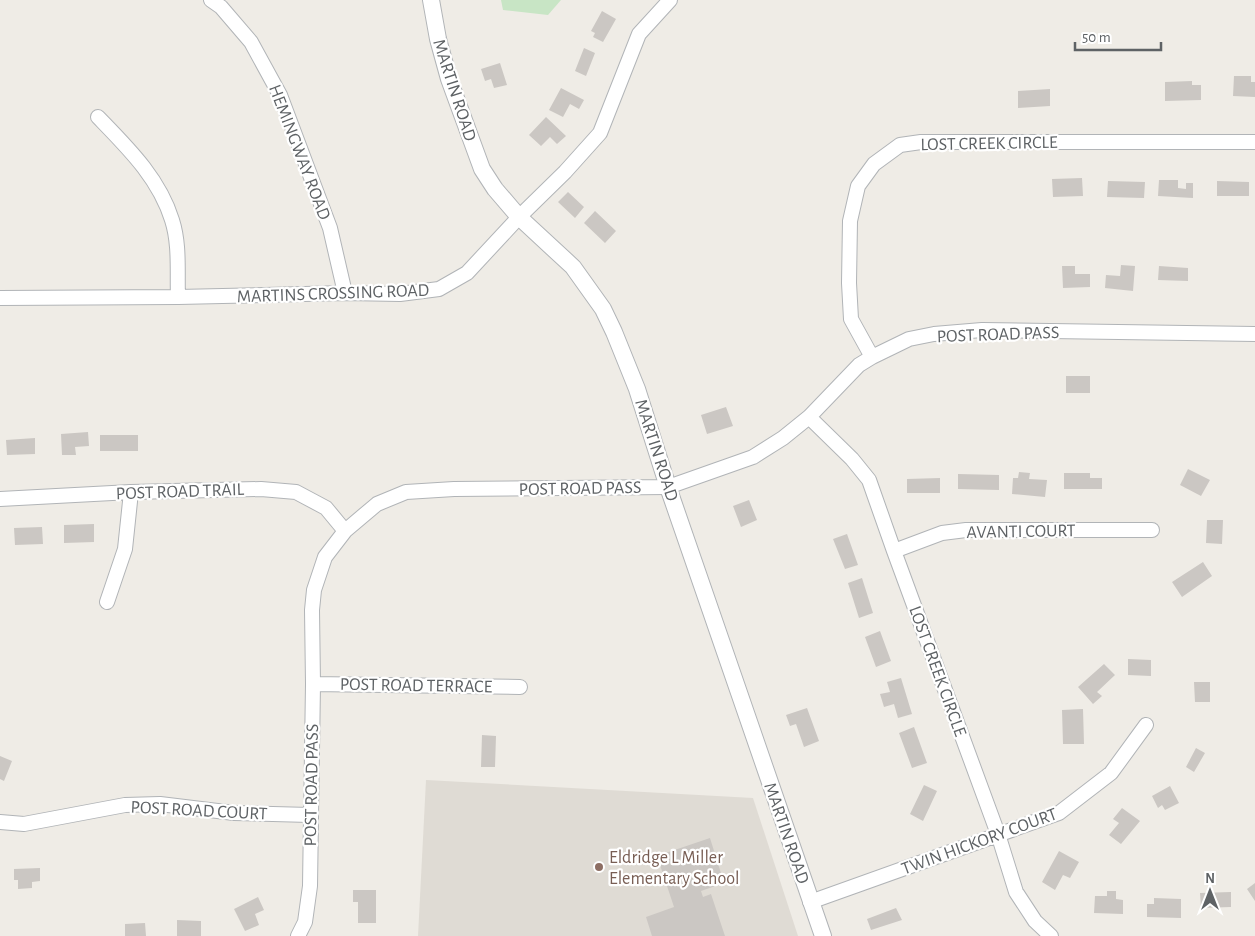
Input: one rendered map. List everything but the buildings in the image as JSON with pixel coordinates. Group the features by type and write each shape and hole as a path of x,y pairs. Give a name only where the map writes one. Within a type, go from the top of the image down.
{"street":[{"name":"HEMINGWAY ROAD","path":"211,0 221,7 251,42 280,95 330,228 345,293"},
{"name":"MARTIN ROAD","path":"431,0 438,39 449,79 482,169 495,189 519,217 573,267 603,309 614,332 636,389 823,936"},
{"name":"MARTINS CROSSING ROAD","path":"0,298 178,297 345,293 400,294 439,289 467,273 600,134 639,34 670,0"},
{"path":"98,117 144,166 172,220 177,250 178,297"},
{"name":"LOST CREEK CIRCLE","path":"872,357 851,319 848,283 850,221 858,186 874,164 900,146 921,142 1255,142"},
{"name":"POST ROAD PASS","path":"298,936 305,922 310,886 313,684 312,610 314,590 325,558 345,531 377,504 406,492 454,489 668,487 753,457 783,438 809,417 859,365 909,339 934,334 982,330 1255,334"},
{"name":"LOST CREEK CIRCLE","path":"809,417 852,459 869,480 998,834 1016,892 1035,921 1051,936"},
{"name":"POST ROAD TRAIL","path":"0,499 261,488 296,492 326,508 345,531"},
{"path":"107,602 125,549 131,492"},
{"name":"AVANTI COURT","path":"894,551 942,533 966,530 1152,530"},
{"name":"POST ROAD TERRACE","path":"313,684 520,687"},
{"name":"TWIN HICKORY COURT","path":"810,902 1059,813 1111,773 1146,725"},
{"name":"POST ROAD COURT","path":"0,822 24,824 125,805 160,804 234,813 310,815"}],"shaded area":[{"name":"Eldridge L Miller Elementary School","path":"426,780 753,798 798,936 418,936"}],"green space":[{"path":"501,0 561,0 548,15 503,10"}],"place":[{"name":"Eldridge L Miller Elementary School","path":"599,867"}]}
